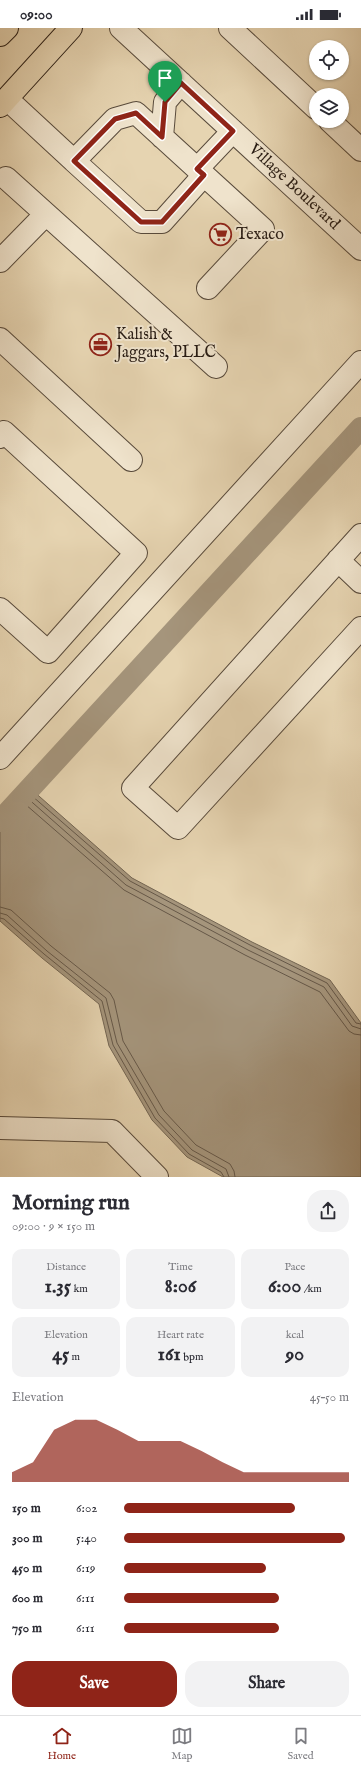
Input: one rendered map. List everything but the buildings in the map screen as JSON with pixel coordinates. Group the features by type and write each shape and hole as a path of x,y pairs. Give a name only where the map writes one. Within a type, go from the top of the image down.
{"main road":[{"path":"0,36 7,28"},
{"path":"3,102 72,28"}],"street":[{"name":"Village Boulevard","path":"121,28 361,249"},
{"path":"236,30 309,101"},
{"path":"162,137 165,102 181,83"},
{"path":"3,102 74,161 141,222 162,222 233,131"},
{"path":"74,161 115,119 136,113 263,229 208,288"},
{"path":"337,128 361,150"},
{"path":"6,178 216,368"},
{"path":"0,261 46,214"},
{"path":"0,339 130,460"},
{"path":"0,758 297,425 361,362"},
{"path":"0,437 4,432 136,553 48,652 0,609"},
{"path":"359,636 178,828 133,788 361,535"},
{"path":"338,560 361,582"},
{"path":"0,1128 112,1131 158,1177"}],"water":[{"path":"23,782 132,878 252,942 330,980 361,1023 361,1177 223,1177 187,1157 152,1120 109,1046 99,1004 42,958 0,921 0,807"}],"waterway":[{"path":"0,821 361,428"}],"place":[{"name":"Texaco","path":"220,235"},
{"name":"Kalish & Jaggars, PLLC","path":"101,344"}],"route":[{"path":"181,83 233,131 197,169 204,175 162,222 141,222 74,161 115,119 136,113 162,137 165,102 181,83"}]}
